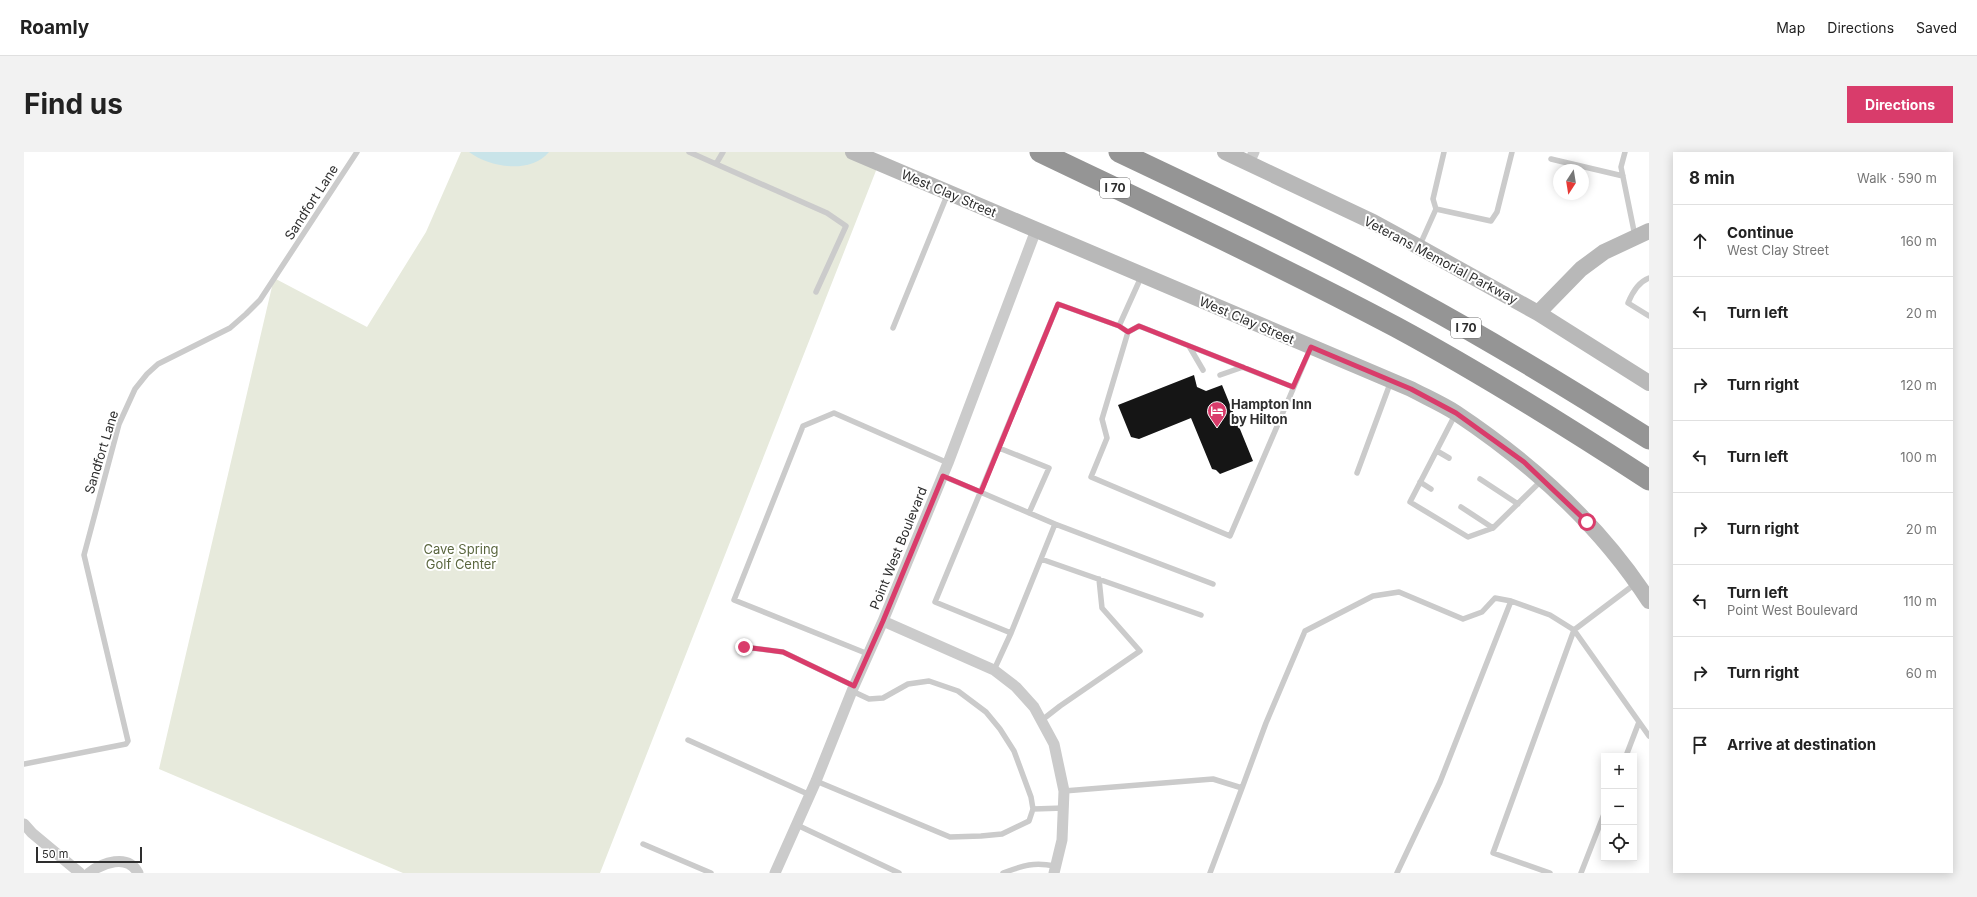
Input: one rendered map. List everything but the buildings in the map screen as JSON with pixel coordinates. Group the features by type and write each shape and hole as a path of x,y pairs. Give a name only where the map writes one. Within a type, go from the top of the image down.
{"highway":[{"name":"I 70","path":"1040,152 1253,254 1391,325 1533,406 1649,480"},
{"name":"I 70","path":"1119,152 1277,228 1411,297 1546,374 1649,439"}],"street":[{"name":"West Clay Street","path":"853,152 1391,381 1456,413 1513,454 1587,522 1616,554 1649,601"},
{"name":"Veterans Memorial Parkway","path":"1225,152 1251,158 1419,247 1538,313 1649,383"},
{"name":"Point West Boulevard","path":"775,873 816,781 853,688 883,621 943,476 1036,230"},
{"path":"1538,313 1581,269 1604,252 1642,234"},
{"path":"883,621 994,670 1016,687 1034,707 1054,744 1064,790 1062,840 1055,870"},
{"path":"24,824 32,833 80,873"},
{"path":"89,873 97,866 113,861 125,862 132,866 138,873"}],"lane":[{"name":"Sandfort Lane","path":"24,764 126,744 128,741 84,555 119,424 135,389 147,374 158,364 173,355 215,337 230,328 260,300 357,152"},
{"path":"689,152 827,213 846,226 816,292"},
{"path":"716,164 723,152"},
{"path":"1419,247 1436,209 1433,199 1444,152"},
{"path":"1436,209 1491,221 1497,212 1512,152"},
{"path":"1625,152 1621,167 1642,234"},
{"path":"1551,159 1623,176"},
{"path":"893,328 948,192"},
{"path":"1119,326 1142,275"},
{"path":"1649,278 1644,280 1633,291 1628,303 1649,316"},
{"path":"1011,633 935,602 1058,304 1119,326 1128,332"},
{"path":"1293,387 1139,326 1128,332 1102,419 1107,438 1091,477 1230,536 1311,347"},
{"path":"1189,346 1203,370"},
{"path":"1220,376 1243,367"},
{"path":"1357,473 1391,381"},
{"path":"868,654 734,600 803,426 834,413 948,463"},
{"path":"1456,413 1410,502 1468,537 1493,528 1543,480"},
{"path":"999,448 1049,468 1029,513"},
{"path":"1436,450 1449,458"},
{"path":"943,476 1055,524 1214,584"},
{"path":"1480,478 1518,504"},
{"path":"1420,482 1431,489"},
{"path":"1461,507 1493,528"},
{"path":"994,670 1011,633 1055,524"},
{"path":"1041,559 1201,615"},
{"path":"1042,720 1140,651 1102,608 1099,579"},
{"path":"1550,873 1493,853 1574,630 1637,583"},
{"path":"1210,873 1266,723 1305,631 1373,596 1399,592 1463,619 1482,612 1494,598 1511,601 1550,615 1574,630 1649,735"},
{"path":"1397,873 1440,782 1511,601"},
{"path":"744,647 783,652 853,688 869,699 883,698 908,684 929,681 958,691 986,712 1000,729 1014,751 1033,809 1029,821 1002,834 950,837 816,781"},
{"path":"1627,753 1639,722"},
{"path":"688,740 810,795"},
{"path":"1064,790 1213,779 1242,788"},
{"path":"1033,809 1064,808"},
{"path":"1581,873 1601,822"},
{"path":"797,825 899,873"},
{"path":"643,844 711,873"},
{"path":"1004,873 1039,863 1055,870"}],"green space":[{"name":"Cave Spring Golf Center","path":"461,152 853,152 879,163 600,873 403,873 159,769 274,278 367,327 426,232"}],"water":[{"path":"469,152 549,152 532,164 510,166 488,162"}],"place":[{"name":"Hampton Inn by Hilton","path":"1217,428"}],"route":[{"path":"744,647 783,652 854,686 883,621 943,476 981,492 1058,304 1119,326 1128,332 1139,326 1293,387 1311,347 1411,389 1456,413 1524,462 1587,522"}]}
